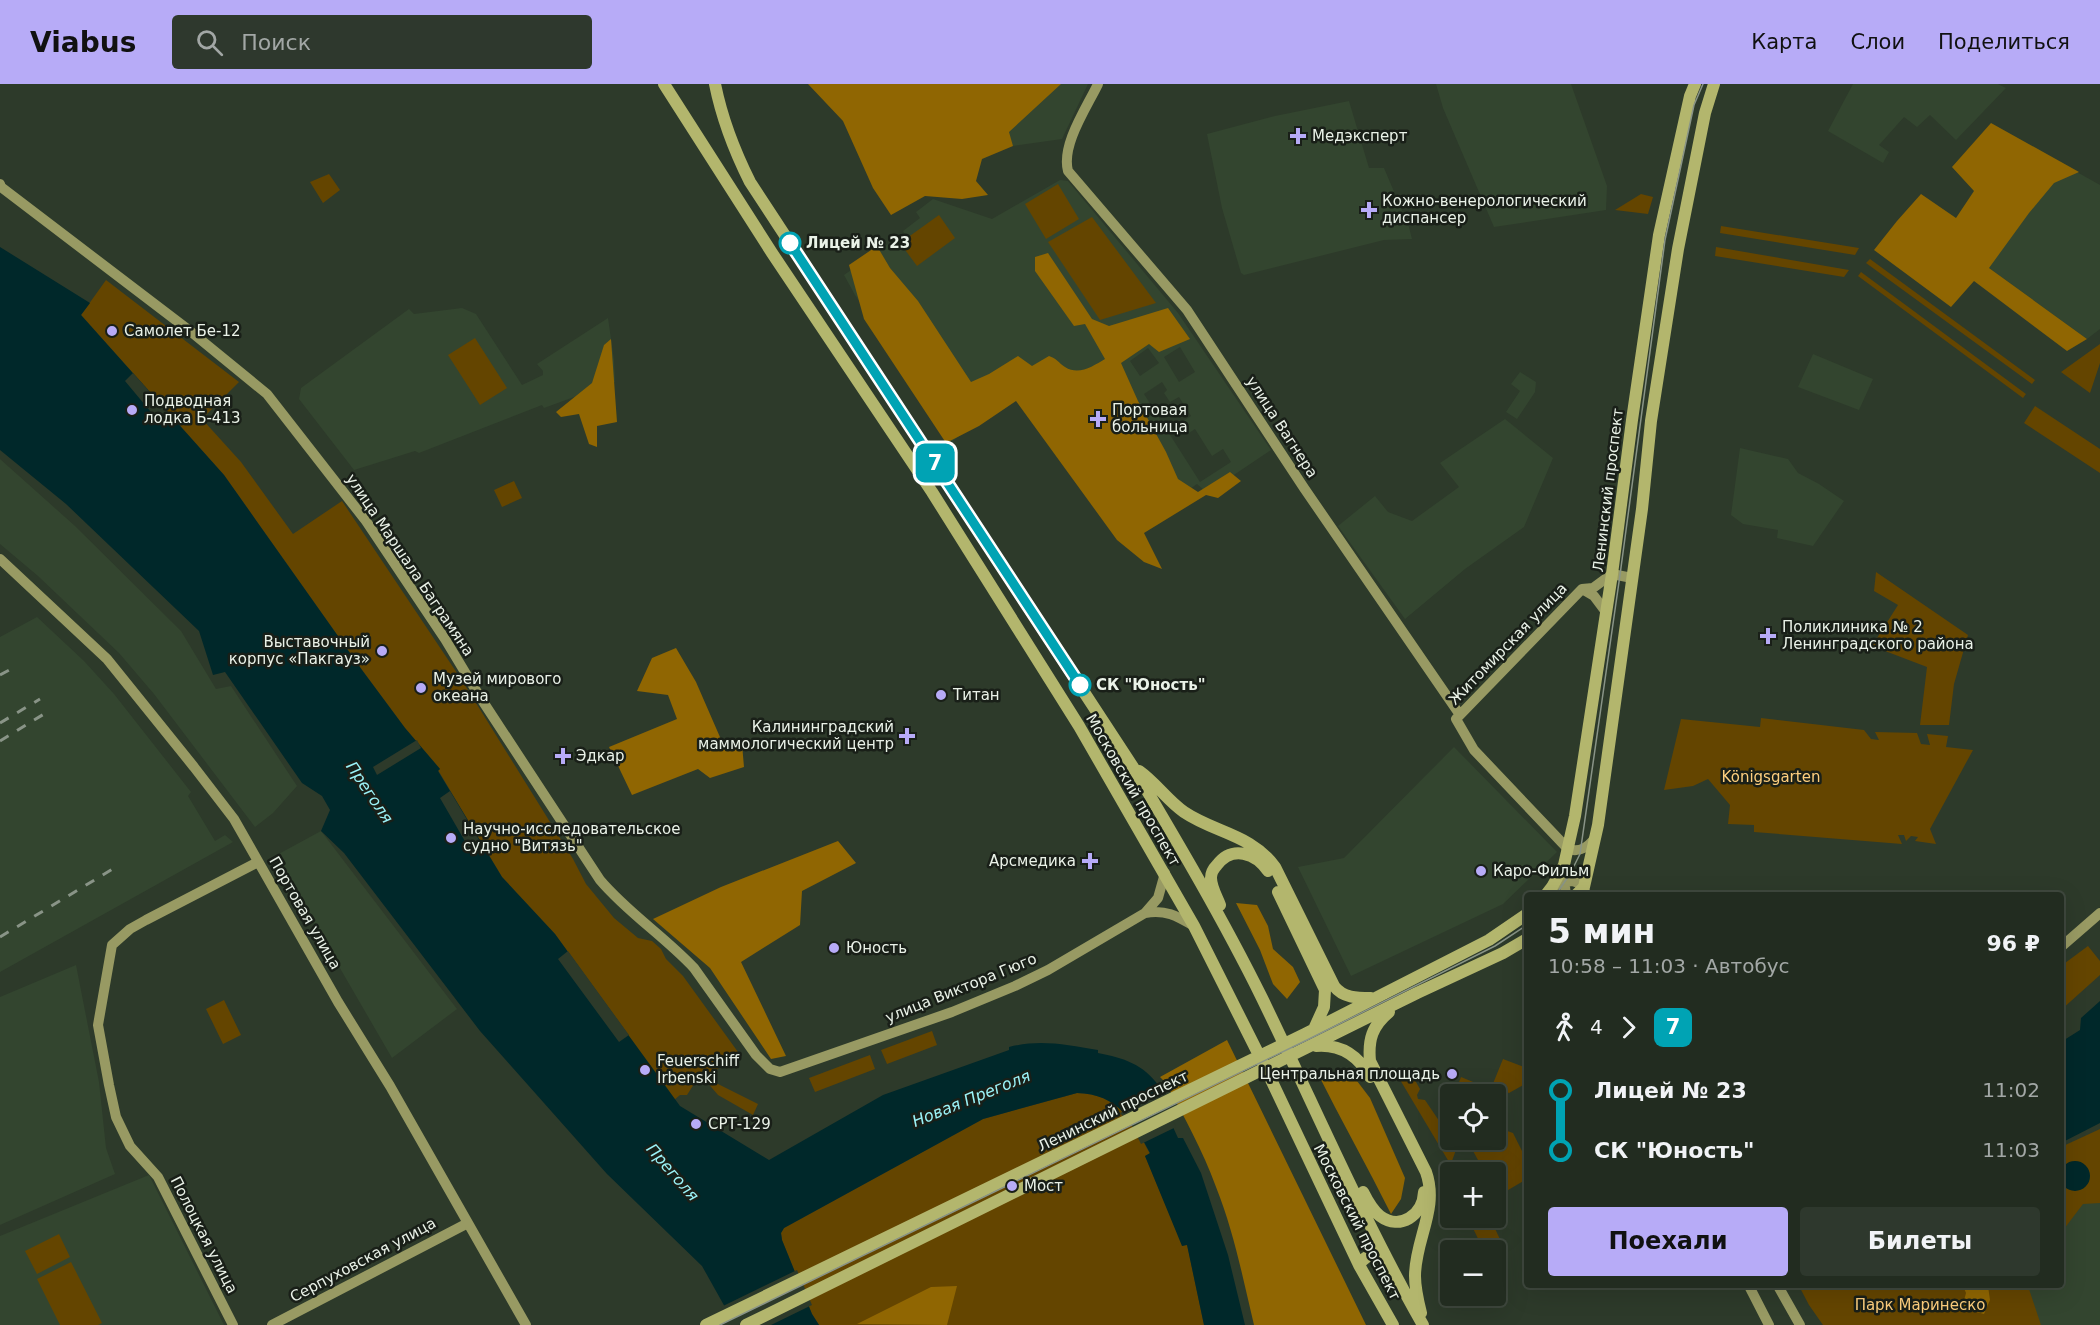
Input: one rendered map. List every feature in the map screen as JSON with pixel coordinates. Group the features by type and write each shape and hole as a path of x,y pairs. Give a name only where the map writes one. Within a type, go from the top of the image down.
{"main road":[{"name":"Московский проспект","path":"664,84 772,253 932,492 1079,726 1194,926 1266,1069 1359,1265 1393,1325"},
{"name":"Московский проспект","path":"716,84 734,148 750,182 1133,767 1188,861 1244,964 1384,1255 1424,1325"},
{"name":"Ленинский проспект","path":"1554,888 1568,849 1612,574 1659,235 1690,96 1695,84"},
{"path":"1582,892 1596,837 1651,422 1678,249 1705,114 1714,84"},
{"path":"978,567 995,557"},
{"path":"1133,767 1185,812 1255,846 1266,855 1275,867 1334,986 1347,996 1373,998"},
{"path":"1244,964 1234,931 1221,907 1211,878 1213,871 1225,857 1241,853 1260,860 1268,870 1325,990 1324,1007 1309,1032"},
{"name":"Ленинский проспект","path":"706,1325 1309,1032 1489,940 1524,916"},
{"name":"Ленинский проспект","path":"746,1325 1524,941"},
{"path":"1402,1001 1379,1020 1371,1035 1369,1046 1373,1068 1431,1185 1431,1200 1415,1275 1424,1325"},
{"path":"1312,1046 1338,1047 1355,1056 1363,1065 1425,1186 1421,1206 1409,1219 1395,1222 1386,1220 1377,1214 1356,1177 1345,1170"},
{"path":"1359,1265 1370,1255 1377,1253 1384,1255"}],"street":[{"name":"улица Вагнера","path":"1098,84 1070,142 1068,171 1187,310 1458,717 1474,750 1568,849"},
{"name":"улица Маршала Баграмяна","path":"0,184 190,331 267,394 366,521 600,879 623,906 682,955 760,1060 770,1069 780,1072"},
{"name":"Портовая улица","path":"0,559 107,659 234,819 526,1325"},
{"path":"1612,574 1632,578"},
{"name":"Житомирская улица","path":"1458,717 1582,589 1593,588 1612,574"},
{"name":"Житомирская улица","path":"1582,589 1594,596 1606,612"},
{"path":"1568,849 1581,850 1596,837"},
{"name":"Полоцкая улица","path":"234,1325 158,1177 130,1146 116,1117 98,1025 112,945 130,929 258,862"},
{"name":"улица Виктора Гюго","path":"780,1072 952,1012 1048,970 1145,913 1161,890 1165,873"},
{"path":"1554,888 1576,882 1581,892"},
{"path":"1145,913 1169,912 1194,926"},
{"path":"2064,944 2100,913"},
{"path":"1503,953 1524,946"},
{"name":"Серпуховская улица","path":"272,1325 468,1223"},
{"path":"1750,1288 1769,1325"},
{"path":"1779,1288 1800,1325"}],"shaded area":[{"path":"808,84 1061,84 1009,132 1013,146 982,159 976,181 988,195 962,199 925,196 891,215 873,188 843,121"},
{"path":"1054,84 1088,84 1062,139 1013,146 1000,130"},
{"path":"1436,84 1571,84 1607,186 1606,210 1494,227 1443,108"},
{"path":"1853,84 1998,84 2006,88 1956,140 1930,115 1917,127 1904,117 1879,145 1889,152 1883,163 1828,131"},
{"path":"1349,101 1369,168 1384,168 1412,239 1384,240 1244,275 1241,273 1222,208 1207,134 1275,116"},
{"path":"1991,123 2079,172 2054,183 1989,268 2087,339 2067,351 1974,281 1951,307 1874,250 1921,194 1956,218 1974,191 1952,167"},
{"path":"1993,125 2100,185 2100,329 2087,339 1989,268 1984,201 1952,167"},
{"path":"1060,180 1068,181 1178,313 1271,450 1207,493 1197,484 1119,538 1015,395 951,442 844,275 904,233 903,231 920,218 916,212 933,199 992,219","holes":["1180,347 1195,372 1179,382 1164,357","1148,348 1159,363 1140,376 1130,361","1162,382 1167,390 1164,393 1170,402 1179,397 1191,416 1182,422 1189,433 1195,429 1212,456 1223,449 1231,462 1200,482 1144,394"]},
{"path":"877,246 890,268 918,301 971,382 1018,356 1032,366 1049,356 1075,371 1086,369 1105,359 1085,324 1074,326 1035,271 1035,257 1048,253 1092,319 1109,326 1168,308 1190,339 1159,352 1149,344 1121,363 1178,479 1198,492 1230,472 1241,481 1218,498 1206,495 1144,533 1162,569 1144,562 1117,540 1016,401 979,426 946,443 864,319 849,265"},
{"path":"462,308 476,314 522,385 543,375 543,371 537,364 608,318 615,382 544,408 542,405 419,453 415,451 354,470 299,399 301,388 409,309 414,314"},
{"path":"611,339 617,422 597,426 597,447 589,444 579,414 561,417 556,412 592,383 604,345"},
{"path":"1813,354 1873,379 1859,410 1798,387"},
{"path":"1520,372 1536,382 1535,392 1517,419 1506,412 1520,391 1511,384"},
{"path":"1505,419 1553,458 1524,527 1465,569 1405,619 1338,526 1375,496 1388,512 1412,521 1459,487 1440,463"},
{"path":"1740,448 1788,459 1798,473 1844,501 1813,546 1777,538 1778,530 1743,524 1731,515"},
{"path":"0,459 75,526 181,631 216,689 231,686 297,786 273,813 255,827 154,694 119,653 38,576 0,544"},
{"path":"37,617 84,661 114,694 191,792 188,796 215,841 225,835 233,842 0,972 0,637"},
{"path":"676,648 696,682 723,744 742,744 744,767 710,778 698,769 632,795 609,747 677,719 668,695 637,691 652,658"},
{"path":"1454,747 1557,852 1503,904 1351,976 1298,867 1344,858"},
{"path":"321,831 457,1009 392,1058 275,856"},
{"path":"838,841 856,863 802,891 800,925 741,962 786,1056 771,1059 710,968 653,919 721,887"},
{"path":"1236,903 1257,905 1268,926 1273,949 1293,967 1300,982 1287,999 1273,984 1260,950"},
{"path":"76,965 99,1082 106,1148 115,1174 0,1225 0,997"},
{"path":"1227,1040 1366,1325 1254,1325 1233,1238 1216,1187 1193,1134 1166,1083 1160,1077"},
{"path":"1317,1072 1354,1077 1370,1098 1405,1178 1401,1199 1391,1214 1373,1178"},
{"path":"2100,1135 2100,1325 2035,1325 2024,1288 2064,1288 2064,1153"},
{"path":"149,1175 224,1325 0,1325 0,1236"},
{"path":"957,1286 947,1325 857,1324 931,1287"},
{"path":"1964,1288 1988,1288 1990,1300 1984,1314 1973,1311 1961,1312 1966,1293"}],"green space":[{"path":"329,174 340,190 323,203 310,182"},
{"path":"1058,184 1079,219 1046,239 1025,204"},
{"path":"1641,194 1653,197 1648,214 1615,210"},
{"path":"939,215 955,238 917,266 900,243"},
{"path":"1092,217 1156,303 1100,320 1048,242"},
{"path":"1721,226 1859,248 1855,255 1720,233"},
{"path":"1716,247 1849,270 1844,277 1715,256"},
{"path":"1870,259 2035,380 2032,384 1866,263"},
{"path":"1861,272 2026,394 2023,398 1858,276"},
{"name":"Музей мирового океана","path":"106,280 239,382 202,419 241,462 293,534 342,501 463,682 573,859 586,884 614,918 638,938 652,941 661,949 666,959 683,976 738,1052 713,1073 703,1070 687,1095 680,1095 674,1100 555,934 502,877 438,770 440,769 405,728 362,670 224,475 81,315"},
{"path":"475,338 507,388 480,405 448,355"},
{"path":"2100,344 2100,363 2090,393 2061,372"},
{"path":"2035,406 2100,449 2100,473 2024,423"},
{"path":"514,481 522,498 502,507 494,490"},
{"path":"1876,572 1968,635 1954,684 1949,725 1920,725 1927,667 1872,646 1898,605 1874,591"},
{"name":"Königsgarten","path":"1761,718 1864,730 1871,739 1879,740 1875,732 1917,733 1921,744 1930,745 1927,734 1948,736 1946,747 1973,750 1930,829 1936,844 1915,841 1918,837 1911,836 1906,841 1904,835 1898,835 1902,844 1754,832 1754,825 1728,824 1730,805 1708,779 1693,786 1664,790 1681,719 1760,727"},
{"path":"2088,946 2100,961 2100,975 2064,1007 2064,964"},
{"path":"224,1000 241,1035 223,1044 206,1009"},
{"path":"932,1031 937,1045 887,1064 881,1050"},
{"path":"870,1055 875,1069 815,1092 809,1078"},
{"path":"1503,1059 1524,1067 1524,1085 1509,1093 1506,1092 1506,1084 1493,1084"},
{"path":"1408,1068 1420,1089 1418,1099 1425,1100 1440,1122 1440,1147 1396,1073"},
{"path":"1461,1077 1478,1084 1458,1084"},
{"path":"708,1079 758,1104 753,1115 718,1095 706,1081"},
{"path":"1077,1093 1104,1098 1114,1104 1131,1120 1144,1142 1150,1154 1145,1156 1183,1246 1187,1244 1204,1325 819,1325 812,1314 782,1240 781,1233 784,1228 983,1119"},
{"path":"2100,1129 2100,1203 2083,1204 2064,1229 2064,1146"},
{"path":"1506,1131 1513,1133 1524,1155 1524,1181 1506,1191 1506,1162 1479,1162 1473,1150 1506,1150"},
{"path":"1442,1150 1456,1150 1452,1161 1449,1162"},
{"path":"1473,1228 1495,1228 1500,1240 1479,1240"},
{"path":"59,1234 70,1257 37,1274 25,1251"},
{"path":"71,1262 102,1323 98,1325 60,1325 37,1279"},
{"name":"Парк Маринеско","path":"1800,1288 2029,1288 2041,1325 1823,1325"}],"water":[{"path":"0,247 90,303 81,315 224,475 362,670 405,728 440,769 438,771 502,877 555,934 680,1106 769,1160 883,1095 1009,1050 1009,1047 1032,1043 1064,1045 1098,1050 1098,1053 1125,1060 1140,1067 1159,1086 1157,1092 1178,1138 1183,1138 1201,1173 1228,1255 1245,1325 1204,1325 1187,1245 1182,1246 1145,1156 1150,1153 1144,1141 1130,1120 1114,1104 1103,1098 1077,1093 983,1119 784,1228 781,1233 782,1240 812,1314 819,1325 735,1325 702,1266 607,1174 480,1031 344,853 321,831 330,810 322,796 302,783 225,672 213,675 199,631 66,504 0,450"},
{"path":"2100,1001 2100,1123 2064,1141 2064,1040 2080,1030 2081,1018"},
{"path":"2069,1162 2081,1162 2089,1170 2089,1182 2081,1190 2069,1190 2064,1185 2064,1167"}],"pier":[{"path":"133,373 169,413 160,423 125,381"},
{"path":"417,740 421,748 377,775 373,767"},
{"path":"450,791 481,843 470,850 440,798"},
{"path":"568,951 629,1035 619,1042 558,959"},
{"path":"1161,1093 1176,1127 1141,1144 1132,1126 1120,1113"},
{"path":"797,1270 812,1305 771,1325 732,1325 721,1307"}],"tram line":[{"path":"1558,892 1580,854 1665,240 1694,105 1703,84"},
{"path":"720,1325 1307,1040 1495,946 1524,927"}],"railway":[{"path":"0,675 13,668"},
{"path":"0,723 40,699"},
{"path":"0,741 44,714"},
{"path":"0,937 116,867"}],"bus line":[{"name":"7","path":"790,243 1080,685"}],"place":[{"name":"Медэксперт","path":"1298,136"},
{"name":"Кожно-венерологический диспансер","path":"1369,210"},
{"name":"Лицей № 23","path":"790,243"},
{"name":"Самолет Бе-12","path":"112,331"},
{"name":"Подводная лодка Б-413","path":"132,410"},
{"name":"Портовая больница","path":"1098,419"},
{"name":"Поликлиника № 2 Ленинградского района","path":"1768,636"},
{"name":"Выставочный корпус «Пакгауз»","path":"382,651"},
{"name":"СК \"Юность\"","path":"1080,685"},
{"name":"Музей мирового океана","path":"421,688"},
{"name":"Титан","path":"941,695"},
{"name":"Калининградский маммологический центр","path":"907,736"},
{"name":"Эдкар","path":"563,756"},
{"name":"Научно-исследовательское судно \"Витязь\"","path":"451,838"},
{"name":"Арсмедика","path":"1090,861"},
{"name":"Каро-Фильм","path":"1481,871"},
{"name":"Юность","path":"834,948"},
{"name":"Feuerschiff Irbenski","path":"645,1070"},
{"name":"Центральная площадь","path":"1452,1074"},
{"name":"СРТ-129","path":"696,1124"},
{"name":"Мост","path":"1012,1186"}],"water label":[{"name":"Преголя","path":"370,792"},
{"name":"Новая Преголя","path":"971,1098"},
{"name":"Преголя","path":"673,1172"}]}
